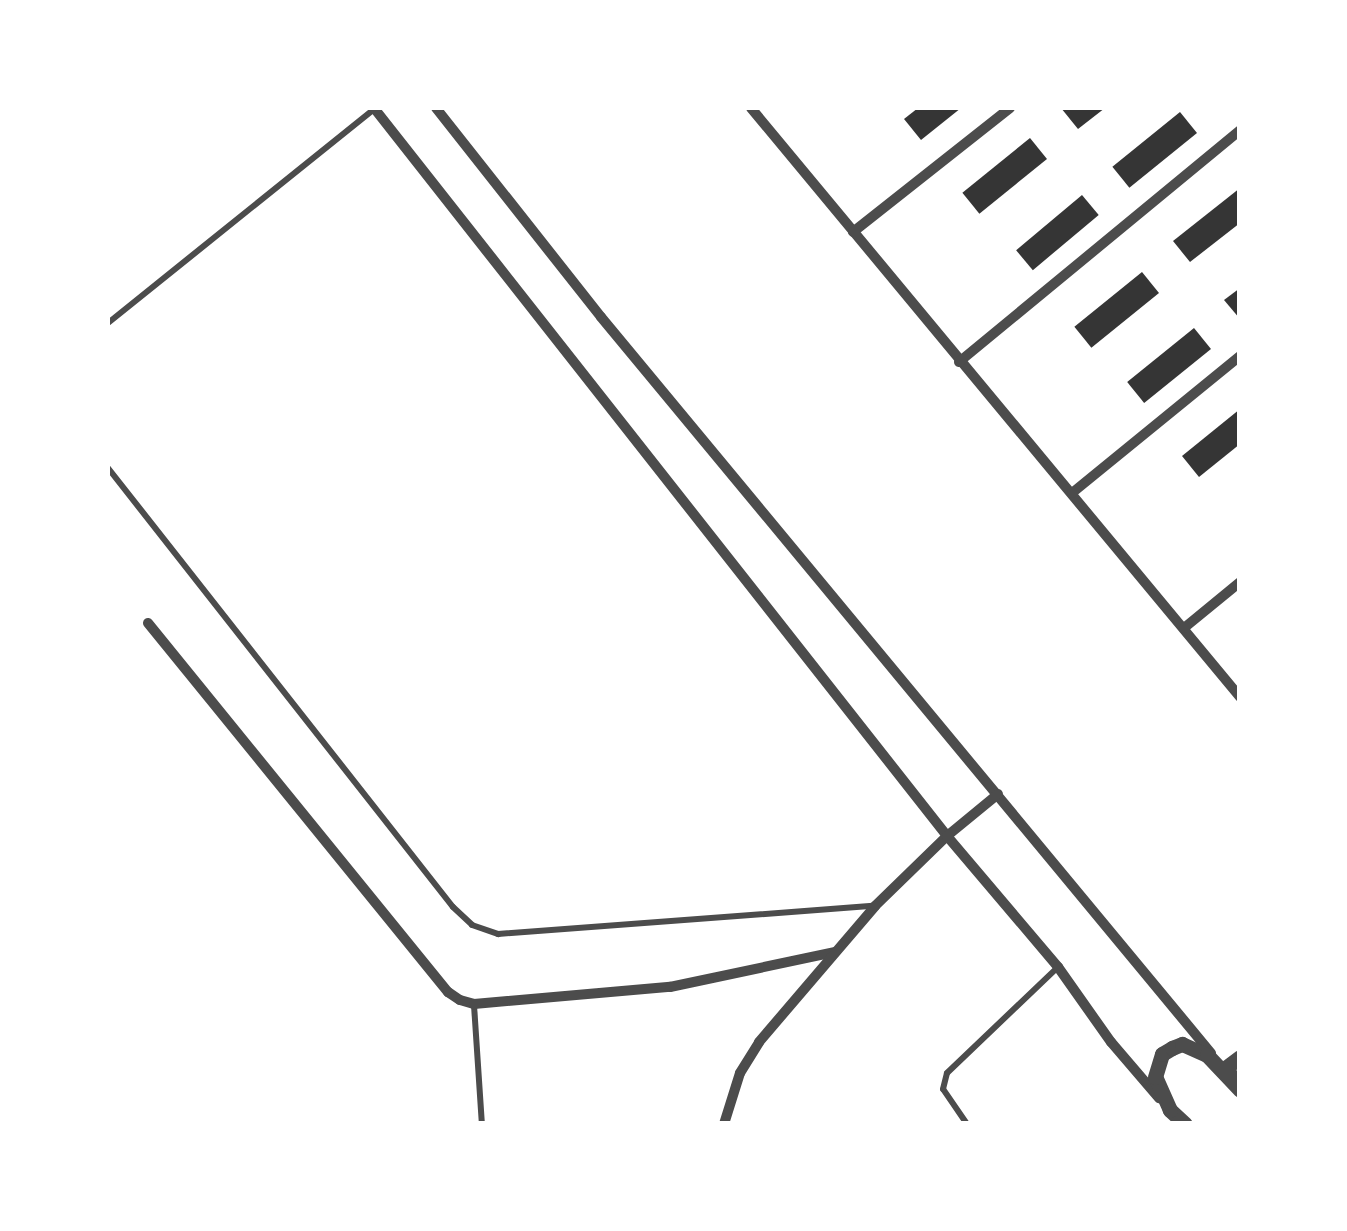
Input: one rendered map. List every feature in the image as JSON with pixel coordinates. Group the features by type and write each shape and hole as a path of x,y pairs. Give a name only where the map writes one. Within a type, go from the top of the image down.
{"street":[{"path":"374,108 947,836 1058,968 1111,1042 1183,1124"},
{"path":"436,108 601,317 1240,1087"},
{"path":"751,108 1240,697"},
{"path":"853,232 1010,108"},
{"path":"959,362 1240,130"},
{"path":"1072,493 1240,356"},
{"path":"1184,628 1240,582"},
{"path":"148,623 448,992 474,1004 670,986 835,952"},
{"path":"724,1124 740,1072 759,1042 875,906 947,836 998,794"},
{"path":"1170,1110 1156,1077 1162,1054 1182,1044 1224,1069"},
{"path":"1224,1069 1240,1058"}],"lane":[{"path":"108,323 374,108"},
{"path":"108,468 453,907 472,925 498,934 875,906"},
{"path":"966,1124 943,1088 946,1073 1058,968"},
{"path":"474,1004 482,1124"}],"building":[{"path":"918,108 961,108 921,140 904,119"},
{"path":"1061,108 1105,108 1078,129"},
{"path":"1180,112 1197,133 1129,188 1112,167"},
{"path":"1030,138 1047,159 979,214 962,193"},
{"path":"1240,188 1240,223 1190,262 1173,241"},
{"path":"1082,195 1099,215 1033,270 1016,250"},
{"path":"1142,272 1159,293 1091,348 1074,327"},
{"path":"1240,288 1240,319 1224,300"},
{"path":"1194,328 1211,349 1144,403 1127,382"},
{"path":"1240,409 1240,444 1199,477 1182,456"}]}
